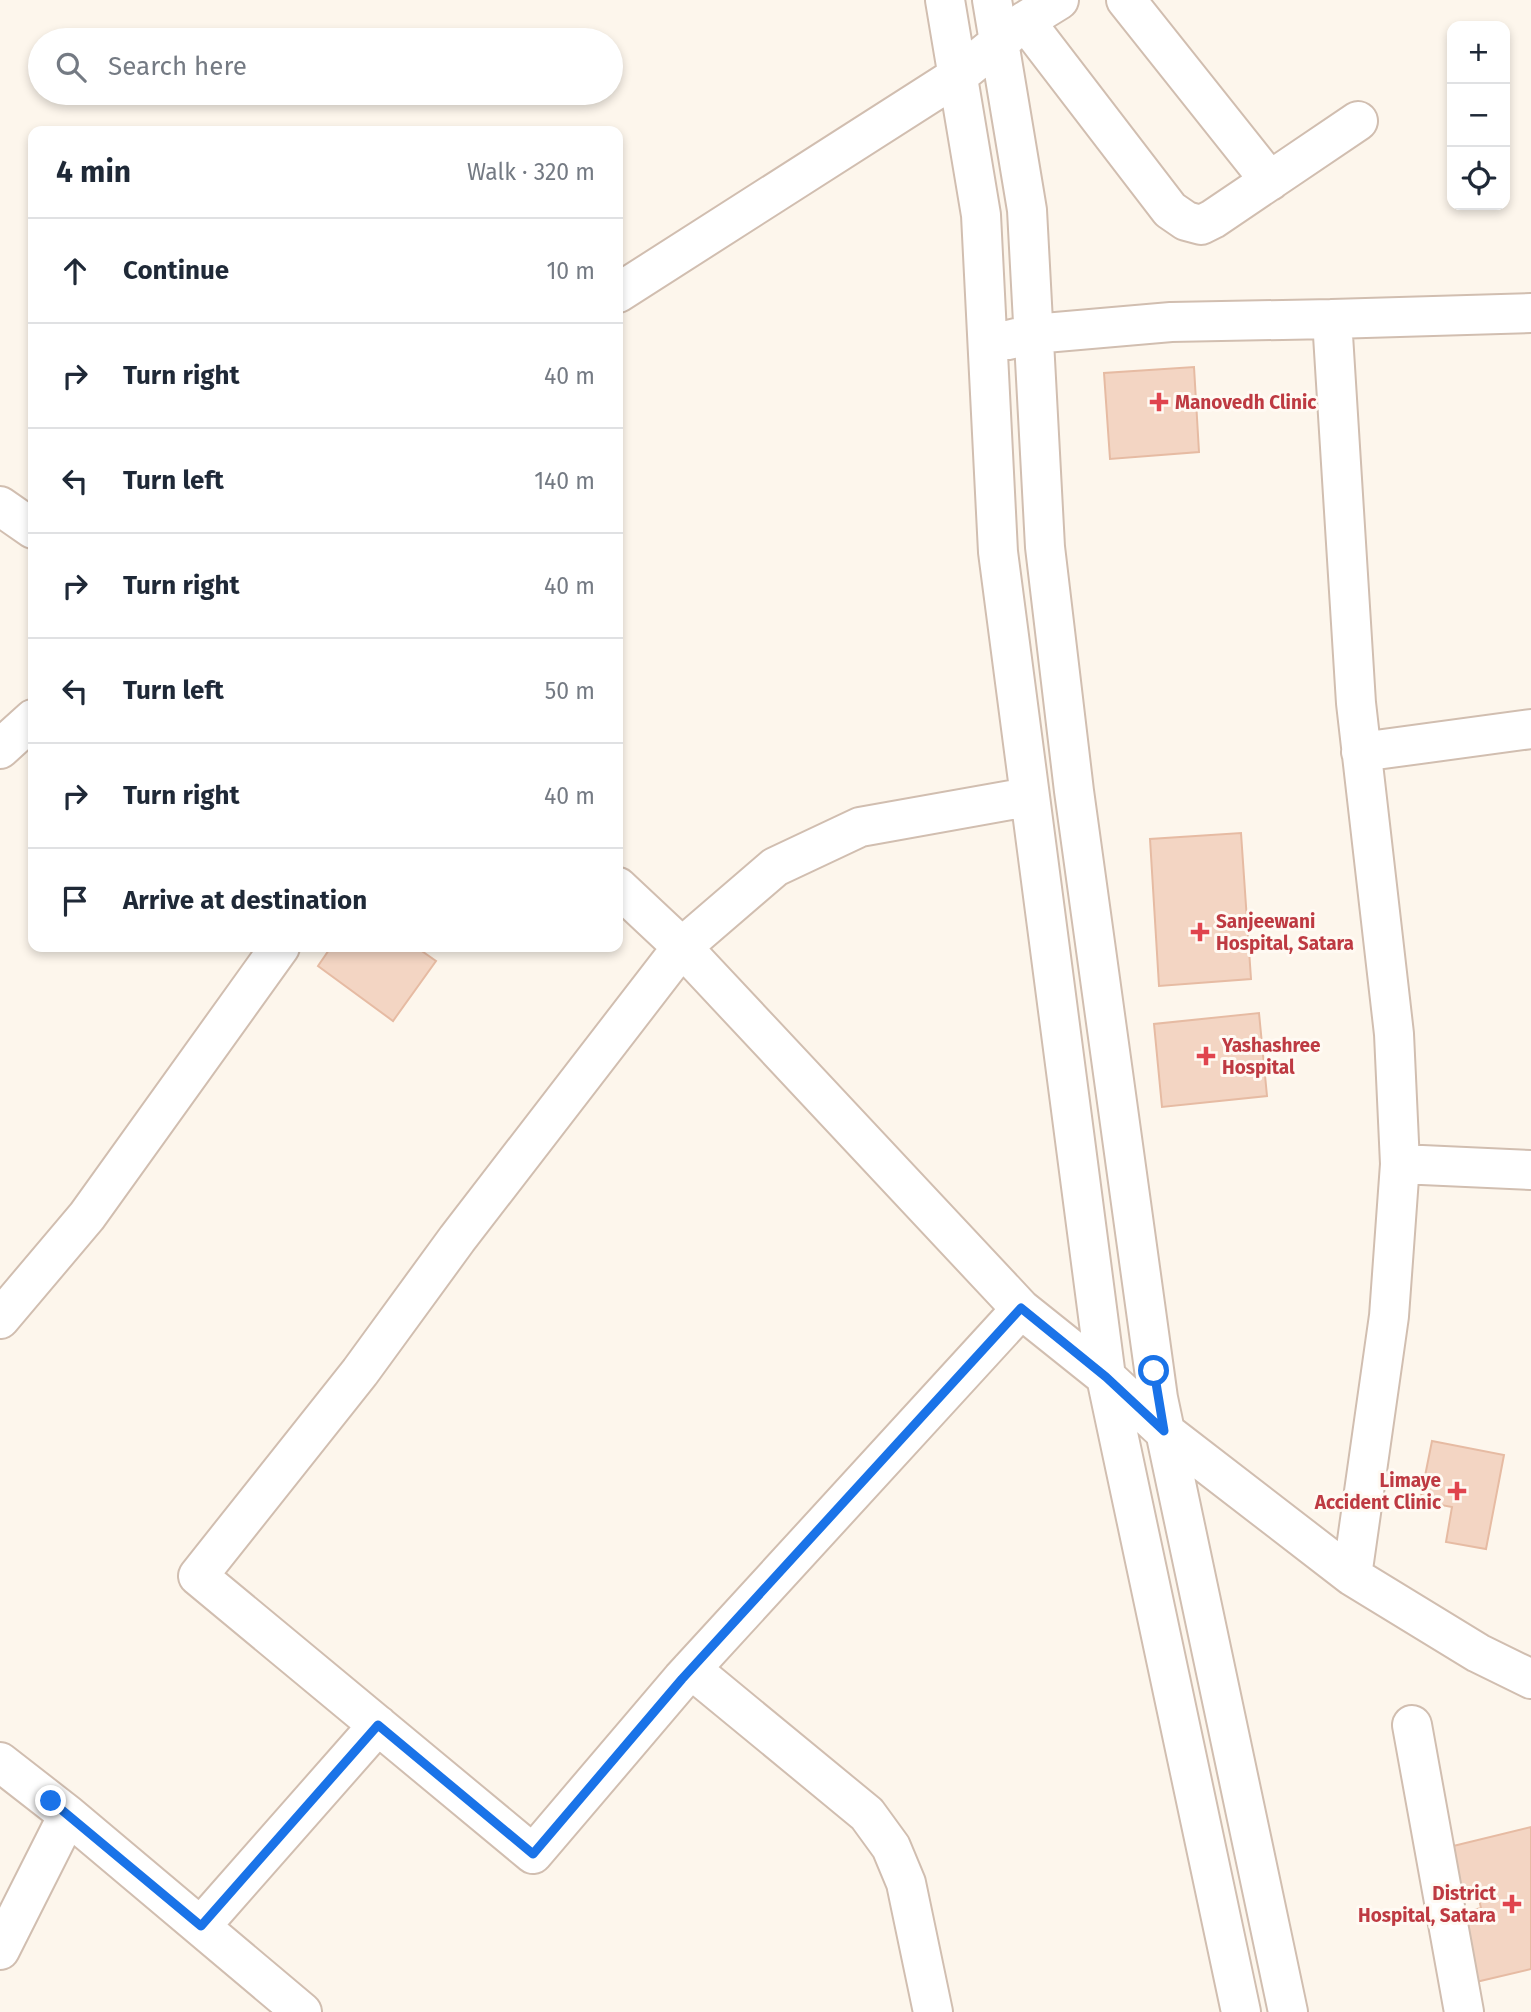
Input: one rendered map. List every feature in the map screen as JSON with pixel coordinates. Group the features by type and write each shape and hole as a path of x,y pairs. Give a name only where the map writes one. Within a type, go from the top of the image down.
{"street":[{"path":"945,0 981,215 985,346 998,552 1106,1377 1241,2012"},
{"path":"992,0 1013,31 1170,210 1186,221 1201,225 1358,121"},
{"path":"623,290 959,75 1013,31 1059,0"},
{"path":"1126,0 1270,181"},
{"path":"1013,31 1027,210 1045,547 1106,1022 1164,1431 1288,2012"},
{"path":"985,346 1033,334 1171,322 1531,313"},
{"path":"1332,319 1362,752 1394,1034 1400,1164 1389,1316 1352,1576"},
{"path":"0,506 28,526"},
{"path":"0,749 28,724"},
{"path":"1362,752 1531,729"},
{"path":"1021,1308 691,1669 533,1854 198,1576 360,1371 682,947 775,867 860,827 1028,797"},
{"path":"623,892 682,947 1021,1308 1106,1377 1164,1431 1352,1576 1478,1653 1531,1679"},
{"path":"0,1319 88,1216 276,952"},
{"path":"1060,1028 1106,1022"},
{"path":"1400,1164 1531,1170"},
{"path":"691,1669 867,1814 891,1847 906,1883 933,2012"},
{"path":"201,1926 378,1725"},
{"path":"1412,1725 1464,2012"},
{"path":"0,1762 68,1815 302,2012"},
{"path":"0,1950 68,1815"}],"building":[{"path":"1194,367 1199,452 1110,459 1104,373"},
{"path":"1241,833 1251,979 1159,986 1150,839"},
{"path":"328,952 423,952 436,961 393,1021 318,966"},
{"path":"1259,1013 1267,1096 1162,1107 1154,1024"},
{"path":"1432,1441 1504,1455 1486,1549 1446,1542 1452,1507 1420,1501"},
{"path":"1531,1827 1531,1969 1476,1982 1460,1914 1481,1908 1476,1886 1455,1891 1445,1848"}],"place":[{"name":"Manovedh Clinic","path":"1159,402"},
{"name":"Sanjeewani Hospital, Satara","path":"1200,932"},
{"name":"Yashashree Hospital","path":"1206,1056"},
{"name":"Limaye Accident Clinic","path":"1457,1491"},
{"name":"District Hospital, Satara","path":"1512,1904"}],"route":[{"path":"51,1801 201,1926 378,1725 533,1854 682,1679 1021,1308 1106,1377 1164,1431 1154,1371"}]}
